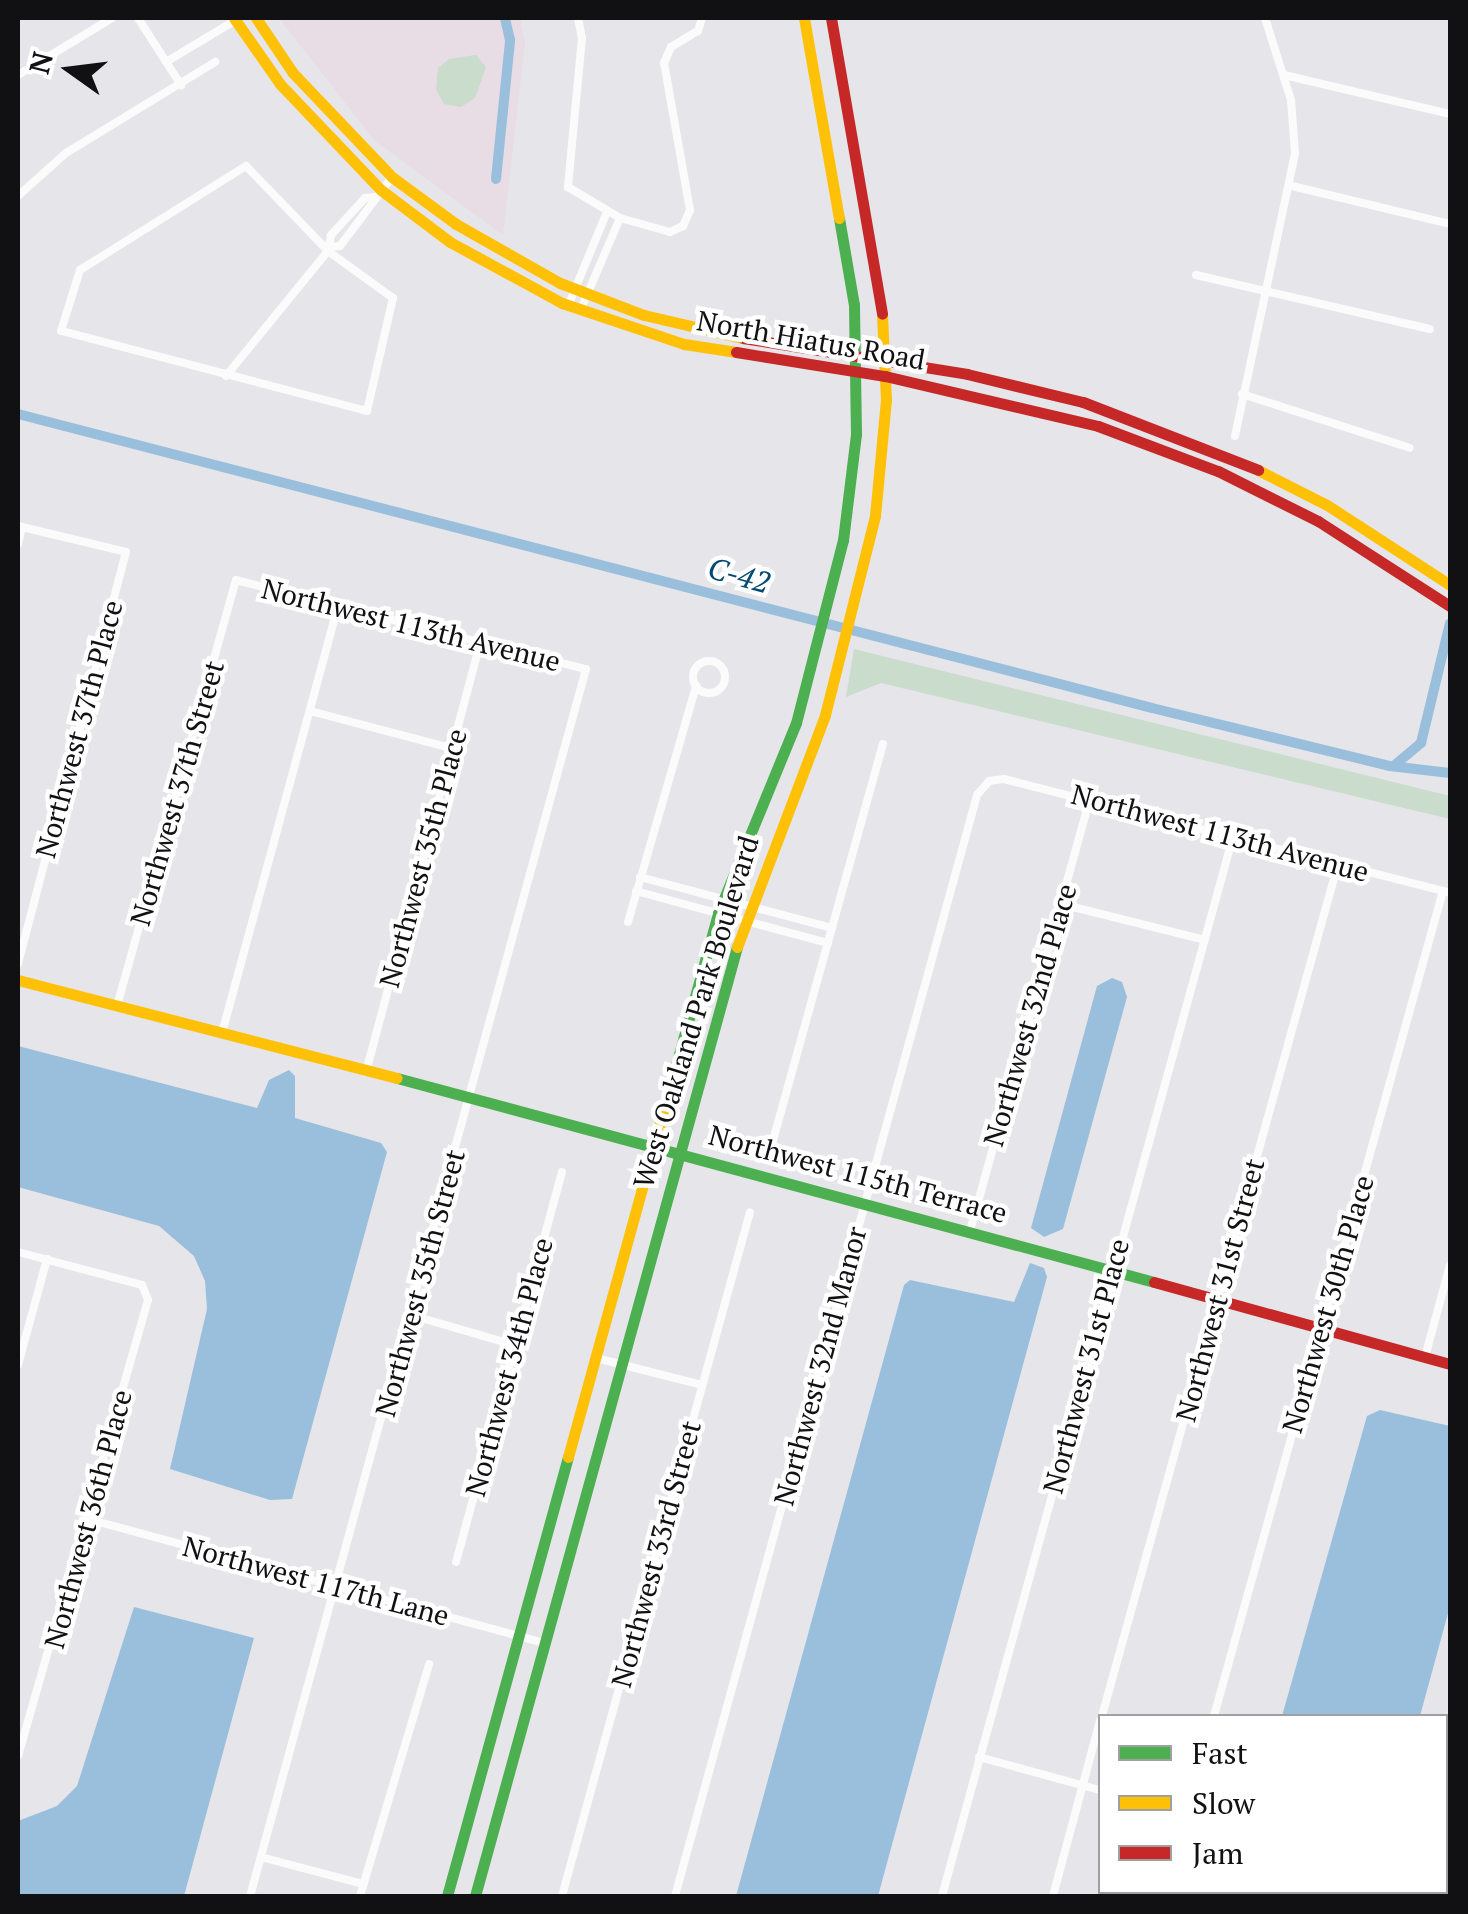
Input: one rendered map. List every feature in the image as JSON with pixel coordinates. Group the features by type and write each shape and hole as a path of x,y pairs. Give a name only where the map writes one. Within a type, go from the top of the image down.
{"main road":[{"name":"North Hiatus Road","path":"236,18 334,147 378,194 450,242 574,308 733,355 858,371 1045,410 1218,471 1318,521 1450,606"},
{"name":"North Hiatus Road","path":"256,18 293,72 392,177 470,233 581,292 739,338 885,358 1083,402 1224,454 1327,506 1445,582"},
{"name":"West Oakland Park Boulevard","path":"448,1896 718,914 796,723 833,586 850,494 858,354 845,235 804,18"},
{"name":"West Oakland Park Boulevard","path":"475,1896 748,906 817,738 858,592 879,488 886,376 876,256 831,18"},
{"name":"Northwest 115th Terrace","path":"18,980 680,1151 1450,1364"}],"street":[{"path":"18,75 112,18"},
{"path":"138,18 180,85"},
{"path":"166,62 236,18"},
{"path":"578,18 582,38 568,187 620,218 667,232 688,220 663,65 671,47 698,31 702,18"},
{"path":"1235,436 1292,186 1294,122 1265,18"},
{"path":"18,196 66,152 215,62"},
{"path":"1284,75 1450,114"},
{"path":"246,166 329,249 393,298 367,411 61,331 80,270 246,166"},
{"path":"226,376 329,249 331,236 364,198 378,194 392,177"},
{"path":"1292,186 1450,224"},
{"path":"581,292 607,212"},
{"path":"574,308 620,218"},
{"path":"1196,275 1430,329"},
{"path":"1242,394 1410,448"},
{"path":"18,544 20,526"},
{"name":"Northwest 37th Place","path":"18,964 126,552 20,526"},
{"name":"Northwest 113th Avenue","path":"236,580 480,646 586,669"},
{"name":"Northwest 37th Street","path":"118,1006 236,580"},
{"path":"222,1033 337,609"},
{"name":"Northwest 35th Place","path":"366,1072 480,646"},
{"path":"628,922 696,686 698,664 721,666 719,689 705,692 696,686"},
{"name":"Northwest 35th Street","path":"250,1896 586,669"},
{"path":"310,711 451,748"},
{"path":"772,1144 883,744"},
{"name":"Northwest 113th Avenue","path":"989,781 1090,798 1447,892"},
{"name":"Northwest 32nd Manor","path":"674,1896 978,795 989,781"},
{"name":"Northwest 32nd Place","path":"970,1231 1090,798"},
{"name":"Northwest 31st Place","path":"942,1896 1234,836"},
{"name":"Northwest 31st Street","path":"1102,1714 1338,864"},
{"path":"640,877 832,928"},
{"path":"636,891 828,943"},
{"name":"Northwest 30th Place","path":"1215,1714 1447,892"},
{"path":"1060,904 1205,940"},
{"name":"Northwest 34th Place","path":"456,1562 562,1172"},
{"name":"Northwest 33rd Street","path":"562,1896 750,1212"},
{"path":"18,1252 47,1259 18,1365"},
{"name":"Northwest 36th Place","path":"20,1755 148,1300 142,1285 47,1259"},
{"path":"1425,1357 1450,1265"},
{"path":"411,1315 514,1345"},
{"path":"596,1358 702,1385"},
{"name":"Northwest 117th Lane","path":"88,1519 544,1643"},
{"path":"360,1896 430,1664"},
{"name":"Northwest 31st Street","path":"1053,1896 1098,1730"},
{"path":"979,1757 1098,1790"},
{"path":"261,1857 363,1884"}],"shaded area":[{"path":"279,18 520,18 525,43 503,235 375,141"}],"green space":[{"path":"476,55 486,67 475,98 461,107 444,104 436,89 438,68 449,59"},
{"path":"854,649 1450,796 1450,819 881,683 846,697"}],"water":[{"path":"1112,978 1122,982 1127,997 1063,1229 1044,1237 1031,1228 1097,986"},
{"path":"18,1046 257,1108 269,1080 289,1070 295,1076 295,1118 381,1143 387,1152 292,1499 270,1500 170,1469 207,1309 205,1281 194,1256 159,1226 18,1187"},
{"path":"1030,1263 1044,1268 1047,1277 878,1896 736,1896 904,1285 910,1280 1014,1302"},
{"path":"1380,1410 1450,1426 1450,1606 1421,1714 1283,1714 1367,1416"},
{"path":"134,1607 254,1638 184,1896 18,1896 18,1821 57,1806 77,1786"}],"waterway":[{"path":"496,179 510,40 505,18"},
{"name":"C-42","path":"18,414 1152,708 1390,766 1450,773"},
{"path":"1396,764 1421,743 1450,623"}],"traffic: fast":[{"path":"671,1083 718,913 796,723 843,540 856,434 854,305 839,218"},
{"path":"475,1896 737,947"},
{"path":"397,1078 1154,1282"},
{"path":"447,1896 568,1457"}],"traffic: slow":[{"path":"234,18 280,84 381,190 450,242 562,303 684,344 736,352"},
{"path":"256,18 293,73 392,177 456,224 560,283 644,315 743,338"},
{"path":"804,18 839,218"},
{"path":"737,947 825,715 875,516 886,400 882,314"},
{"path":"1258,470 1327,505 1450,585"},
{"path":"18,980 397,1078"},
{"path":"568,1457 671,1083"},
{"path":"1448,1853 1450,1844"}],"traffic: jam":[{"path":"831,18 882,314"},
{"path":"743,338 967,374 1083,402 1258,470"},
{"path":"736,352 885,376 1098,426 1218,471 1318,521 1450,606"},
{"path":"1154,1282 1450,1364"}]}
